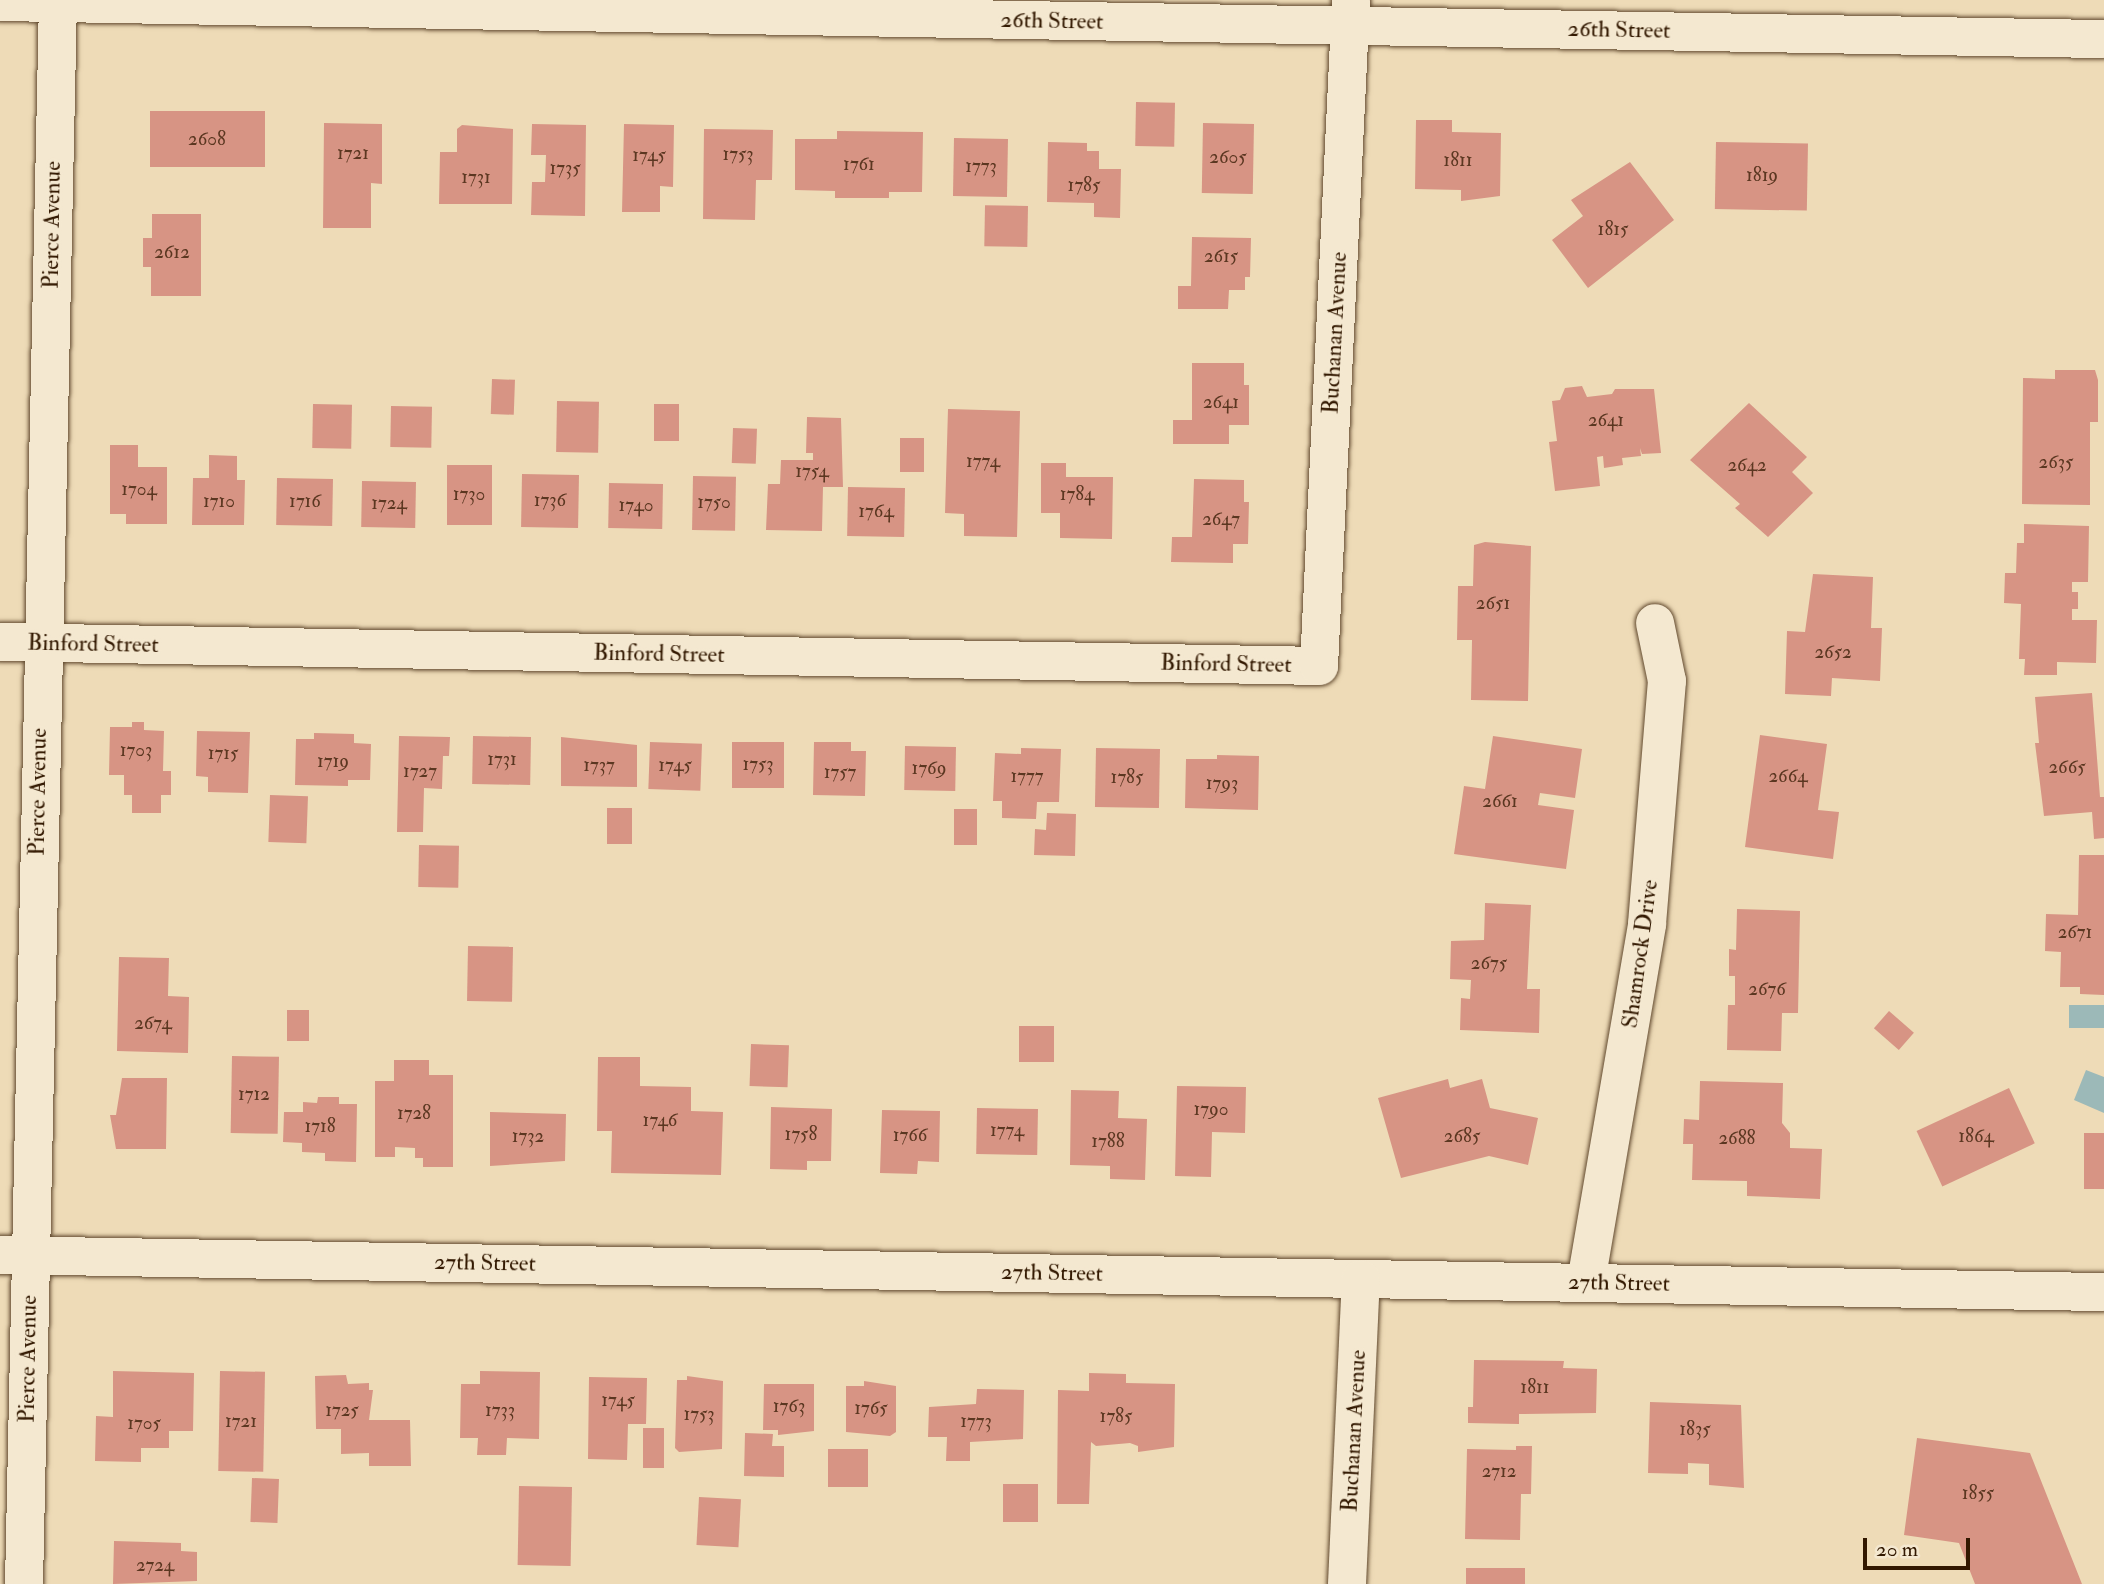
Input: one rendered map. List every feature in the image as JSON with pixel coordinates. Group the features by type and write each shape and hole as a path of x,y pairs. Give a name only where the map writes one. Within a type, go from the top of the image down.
{"street":[{"name":"26th Street","path":"0,2 1350,13 2104,38"},
{"name":"Pierce Avenue","path":"24,1584 15,1255 41,643 58,2"},
{"name":"Buchanan Avenue","path":"1319,666 1350,13"},
{"name":"Shamrock Drive","path":"1586,1282 1647,924 1667,681 1655,623"},
{"name":"Binford Street","path":"0,642 1319,666"},
{"name":"27th Street","path":"15,1255 2104,1292"},
{"name":"Buchanan Avenue","path":"1347,1584 1361,1279"}],"water":[{"path":"2069,1005 2104,1005 2104,1028 2069,1028"},
{"path":"2086,1070 2104,1077 2104,1113 2074,1100"}],"building":[{"path":"1136,102 1175,103 1174,147 1135,146"},
{"path":"150,111 265,111 265,167 150,167"},
{"path":"1416,120 1452,120 1452,132 1501,133 1500,196 1461,201 1461,190 1415,189"},
{"path":"324,123 382,124 382,184 371,183 371,228 323,228"},
{"path":"1203,123 1254,124 1253,194 1202,193"},
{"path":"532,124 586,125 585,216 531,215 532,182 545,182 546,155 531,155"},
{"path":"624,124 674,125 673,187 660,186 660,212 622,212"},
{"path":"462,125 513,129 512,204 439,204 440,152 457,152 457,129"},
{"path":"704,129 773,130 772,180 756,180 755,220 703,219"},
{"path":"837,131 923,132 922,192 889,192 889,198 835,198 835,191 795,190 795,139 837,139"},
{"path":"954,138 1008,139 1007,197 953,196"},
{"path":"1048,142 1087,143 1087,151 1099,151 1099,169 1121,169 1120,218 1094,217 1094,203 1047,202"},
{"path":"1716,142 1808,144 1807,211 1715,209"},
{"path":"1630,162 1674,220 1588,288 1552,240 1583,216 1571,200"},
{"path":"985,205 1028,206 1027,247 984,246"},
{"path":"152,214 201,214 201,296 151,296 151,267 143,267 143,238 152,238"},
{"path":"1192,237 1251,238 1250,277 1245,277 1245,290 1229,290 1228,309 1178,309 1178,286 1191,286"},
{"path":"1192,363 1244,363 1244,385 1249,385 1249,425 1229,425 1229,444 1173,444 1173,420 1192,420"},
{"path":"2055,370 2095,370 2098,380 2098,422 2090,422 2090,505 2022,504 2023,378 2055,379"},
{"path":"492,379 515,380 514,415 491,414"},
{"path":"1582,386 1587,397 1612,394 1615,389 1654,389 1661,453 1642,454 1640,448 1641,456 1622,458 1623,465 1604,468 1603,456 1597,457 1600,486 1555,491 1549,442 1557,441 1552,401 1560,400 1565,388"},
{"path":"557,401 599,402 598,453 556,452"},
{"path":"1749,403 1807,457 1792,472 1813,493 1768,537 1735,508 1740,504 1690,460"},
{"path":"313,404 352,405 351,449 312,448"},
{"path":"654,404 679,404 679,441 654,441"},
{"path":"391,406 432,407 431,448 390,447"},
{"path":"948,409 1020,411 1017,537 964,536 964,514 945,513"},
{"path":"807,417 841,418 843,487 823,487 822,531 766,530 768,484 780,484 781,460 813,460 813,453 806,453"},
{"path":"733,428 757,429 756,464 732,463"},
{"path":"900,438 924,438 924,472 900,472"},
{"path":"110,445 138,445 138,467 167,467 167,524 126,524 126,514 110,514"},
{"path":"209,455 237,456 237,480 245,480 244,525 192,525 193,478 209,478"},
{"path":"1041,463 1066,463 1066,477 1113,477 1112,539 1060,538 1060,513 1041,513"},
{"path":"447,465 492,465 492,525 447,525"},
{"path":"522,474 579,475 578,528 521,527"},
{"path":"693,476 736,477 735,531 692,530"},
{"path":"277,478 333,479 332,526 276,525"},
{"path":"1194,479 1244,480 1244,502 1249,502 1248,544 1233,544 1233,563 1171,562 1172,537 1192,537"},
{"path":"362,481 416,482 415,528 361,527"},
{"path":"609,483 663,484 662,529 608,528"},
{"path":"848,487 905,488 904,537 847,536"},
{"path":"2024,524 2089,526 2088,582 2072,582 2072,592 2078,592 2078,609 2072,609 2072,620 2097,620 2096,663 2057,662 2057,675 2024,675 2025,659 2019,659 2021,604 2004,603 2005,573 2016,573 2017,543 2024,543"},
{"path":"1485,542 1531,546 1528,701 1471,700 1472,640 1457,640 1458,586 1473,586 1474,545"},
{"path":"1813,574 1873,577 1871,628 1882,628 1880,681 1832,678 1831,696 1785,694 1787,631 1805,632"},
{"path":"2092,693 2100,797 2104,797 2104,838 2094,839 2092,812 2044,816 2035,743 2039,743 2035,697"},
{"path":"132,722 144,722 144,730 164,731 163,771 171,771 171,795 161,795 161,813 132,813 132,795 124,795 124,775 109,775 110,727 132,727"},
{"path":"197,731 250,732 248,793 208,792 208,777 196,776"},
{"path":"314,733 354,734 354,743 371,744 370,780 348,780 348,786 295,785 296,739 314,739"},
{"path":"1760,735 1827,744 1818,810 1839,812 1833,859 1745,847"},
{"path":"399,736 450,737 449,756 443,756 442,789 424,788 423,832 397,832"},
{"path":"473,736 531,737 530,785 472,784"},
{"path":"1493,736 1582,749 1575,798 1540,793 1538,805 1574,810 1566,869 1454,854 1464,786 1485,789"},
{"path":"561,737 637,745 637,787 561,786"},
{"path":"650,742 702,744 700,791 648,789"},
{"path":"732,742 784,742 784,788 732,788"},
{"path":"814,742 851,742 851,751 866,751 865,796 813,795"},
{"path":"905,746 956,747 955,791 904,790"},
{"path":"1021,748 1061,749 1059,802 1037,802 1036,819 1002,818 1002,801 993,801 995,753 1021,754"},
{"path":"1096,748 1160,749 1159,808 1095,807"},
{"path":"1217,755 1259,756 1258,810 1185,808 1186,759 1217,759"},
{"path":"270,795 308,796 306,843 268,842"},
{"path":"607,808 632,808 632,844 607,844"},
{"path":"954,809 977,809 977,845 954,845"},
{"path":"1047,813 1076,814 1075,856 1034,855 1035,829 1046,830"},
{"path":"419,845 459,846 458,888 418,887"},
{"path":"2079,855 2104,855 2104,995 2080,994 2080,987 2060,987 2061,952 2045,951 2046,914 2078,915"},
{"path":"1485,903 1531,905 1527,989 1540,989 1539,1033 1460,1030 1461,998 1470,999 1471,980 1450,979 1451,941 1484,940"},
{"path":"1737,909 1800,911 1798,1013 1782,1013 1781,1051 1727,1050 1728,1005 1735,1005 1735,976 1729,976 1729,949 1736,950"},
{"path":"468,946 513,947 512,1002 467,1001"},
{"path":"119,957 169,958 168,996 189,997 188,1053 117,1051"},
{"path":"287,1010 309,1010 309,1041 287,1041"},
{"path":"1889,1011 1914,1033 1899,1050 1874,1028"},
{"path":"1019,1026 1054,1026 1054,1062 1019,1062"},
{"path":"751,1044 789,1045 788,1087 750,1086"},
{"path":"232,1056 279,1057 278,1134 231,1133"},
{"path":"598,1057 640,1057 640,1086 691,1087 691,1111 723,1112 721,1175 611,1173 612,1131 597,1131"},
{"path":"394,1060 429,1060 429,1075 453,1075 453,1167 423,1167 423,1158 415,1158 415,1148 395,1147 395,1157 375,1157 375,1081 394,1081"},
{"path":"122,1078 167,1078 166,1149 116,1149 110,1115 116,1115"},
{"path":"1448,1079 1450,1088 1482,1079 1490,1108 1538,1118 1528,1165 1489,1156 1401,1178 1378,1098"},
{"path":"1700,1081 1783,1083 1782,1123 1790,1133 1790,1148 1822,1149 1820,1199 1747,1196 1747,1181 1692,1180 1693,1144 1683,1144 1684,1119 1699,1120"},
{"path":"1177,1086 1246,1087 1245,1133 1212,1132 1211,1177 1175,1176"},
{"path":"2009,1088 2035,1143 1942,1186 1917,1131"},
{"path":"1071,1090 1119,1091 1118,1118 1147,1119 1145,1180 1110,1179 1110,1166 1070,1165"},
{"path":"318,1097 339,1097 339,1104 357,1104 356,1162 325,1161 325,1153 302,1152 302,1143 283,1142 284,1112 303,1112 303,1102 317,1103"},
{"path":"771,1107 832,1109 831,1161 807,1161 807,1170 770,1169"},
{"path":"977,1108 1038,1109 1037,1155 976,1154"},
{"path":"882,1110 940,1111 939,1162 918,1161 917,1174 880,1173"},
{"path":"490,1112 566,1114 565,1161 490,1166"},
{"path":"2084,1133 2104,1133 2104,1189 2084,1189"},
{"path":"1474,1360 1564,1361 1563,1368 1597,1369 1596,1413 1519,1414 1519,1424 1468,1423 1468,1407 1473,1407"},
{"path":"113,1371 194,1373 193,1431 169,1431 169,1448 141,1448 141,1462 95,1461 96,1416 113,1417"},
{"path":"220,1371 265,1372 263,1472 218,1471"},
{"path":"480,1371 540,1372 539,1439 507,1438 506,1455 477,1455 478,1438 460,1438 461,1384 480,1384"},
{"path":"1089,1373 1126,1374 1126,1383 1175,1384 1174,1447 1138,1452 1138,1446 1130,1443 1096,1446 1091,1442 1089,1504 1057,1504 1058,1390 1089,1391"},
{"path":"346,1375 348,1384 369,1383 369,1390 373,1390 369,1420 410,1420 411,1466 369,1466 369,1453 341,1454 341,1429 316,1429 315,1376"},
{"path":"687,1376 723,1381 722,1449 679,1452 675,1448 677,1380 687,1380"},
{"path":"589,1377 647,1378 646,1424 628,1424 627,1460 588,1459"},
{"path":"864,1381 896,1386 896,1432 890,1436 846,1432 846,1386 864,1386"},
{"path":"764,1384 814,1384 814,1431 778,1435 778,1430 763,1430"},
{"path":"977,1389 1024,1390 1023,1439 970,1442 970,1461 946,1461 947,1437 928,1437 929,1407 976,1404"},
{"path":"1650,1402 1741,1405 1744,1488 1709,1485 1709,1464 1688,1463 1688,1474 1648,1473"},
{"path":"643,1428 664,1428 664,1468 643,1468"},
{"path":"745,1433 773,1434 772,1446 784,1446 784,1477 744,1476"},
{"path":"1917,1438 2030,1453 2082,1584 1975,1584 1959,1543 1904,1535"},
{"path":"1516,1446 1532,1446 1531,1494 1521,1494 1520,1540 1465,1539 1467,1449 1516,1450"},
{"path":"828,1449 868,1449 868,1487 828,1487"},
{"path":"252,1478 279,1479 277,1523 250,1522"},
{"path":"1003,1484 1038,1484 1038,1522 1003,1522"},
{"path":"519,1486 572,1487 571,1566 518,1565"},
{"path":"699,1497 741,1499 738,1547 696,1545"},
{"path":"114,1541 181,1543 181,1551 197,1552 197,1581 113,1584"},
{"path":"1466,1568 1525,1568 1525,1584 1466,1584"}]}
